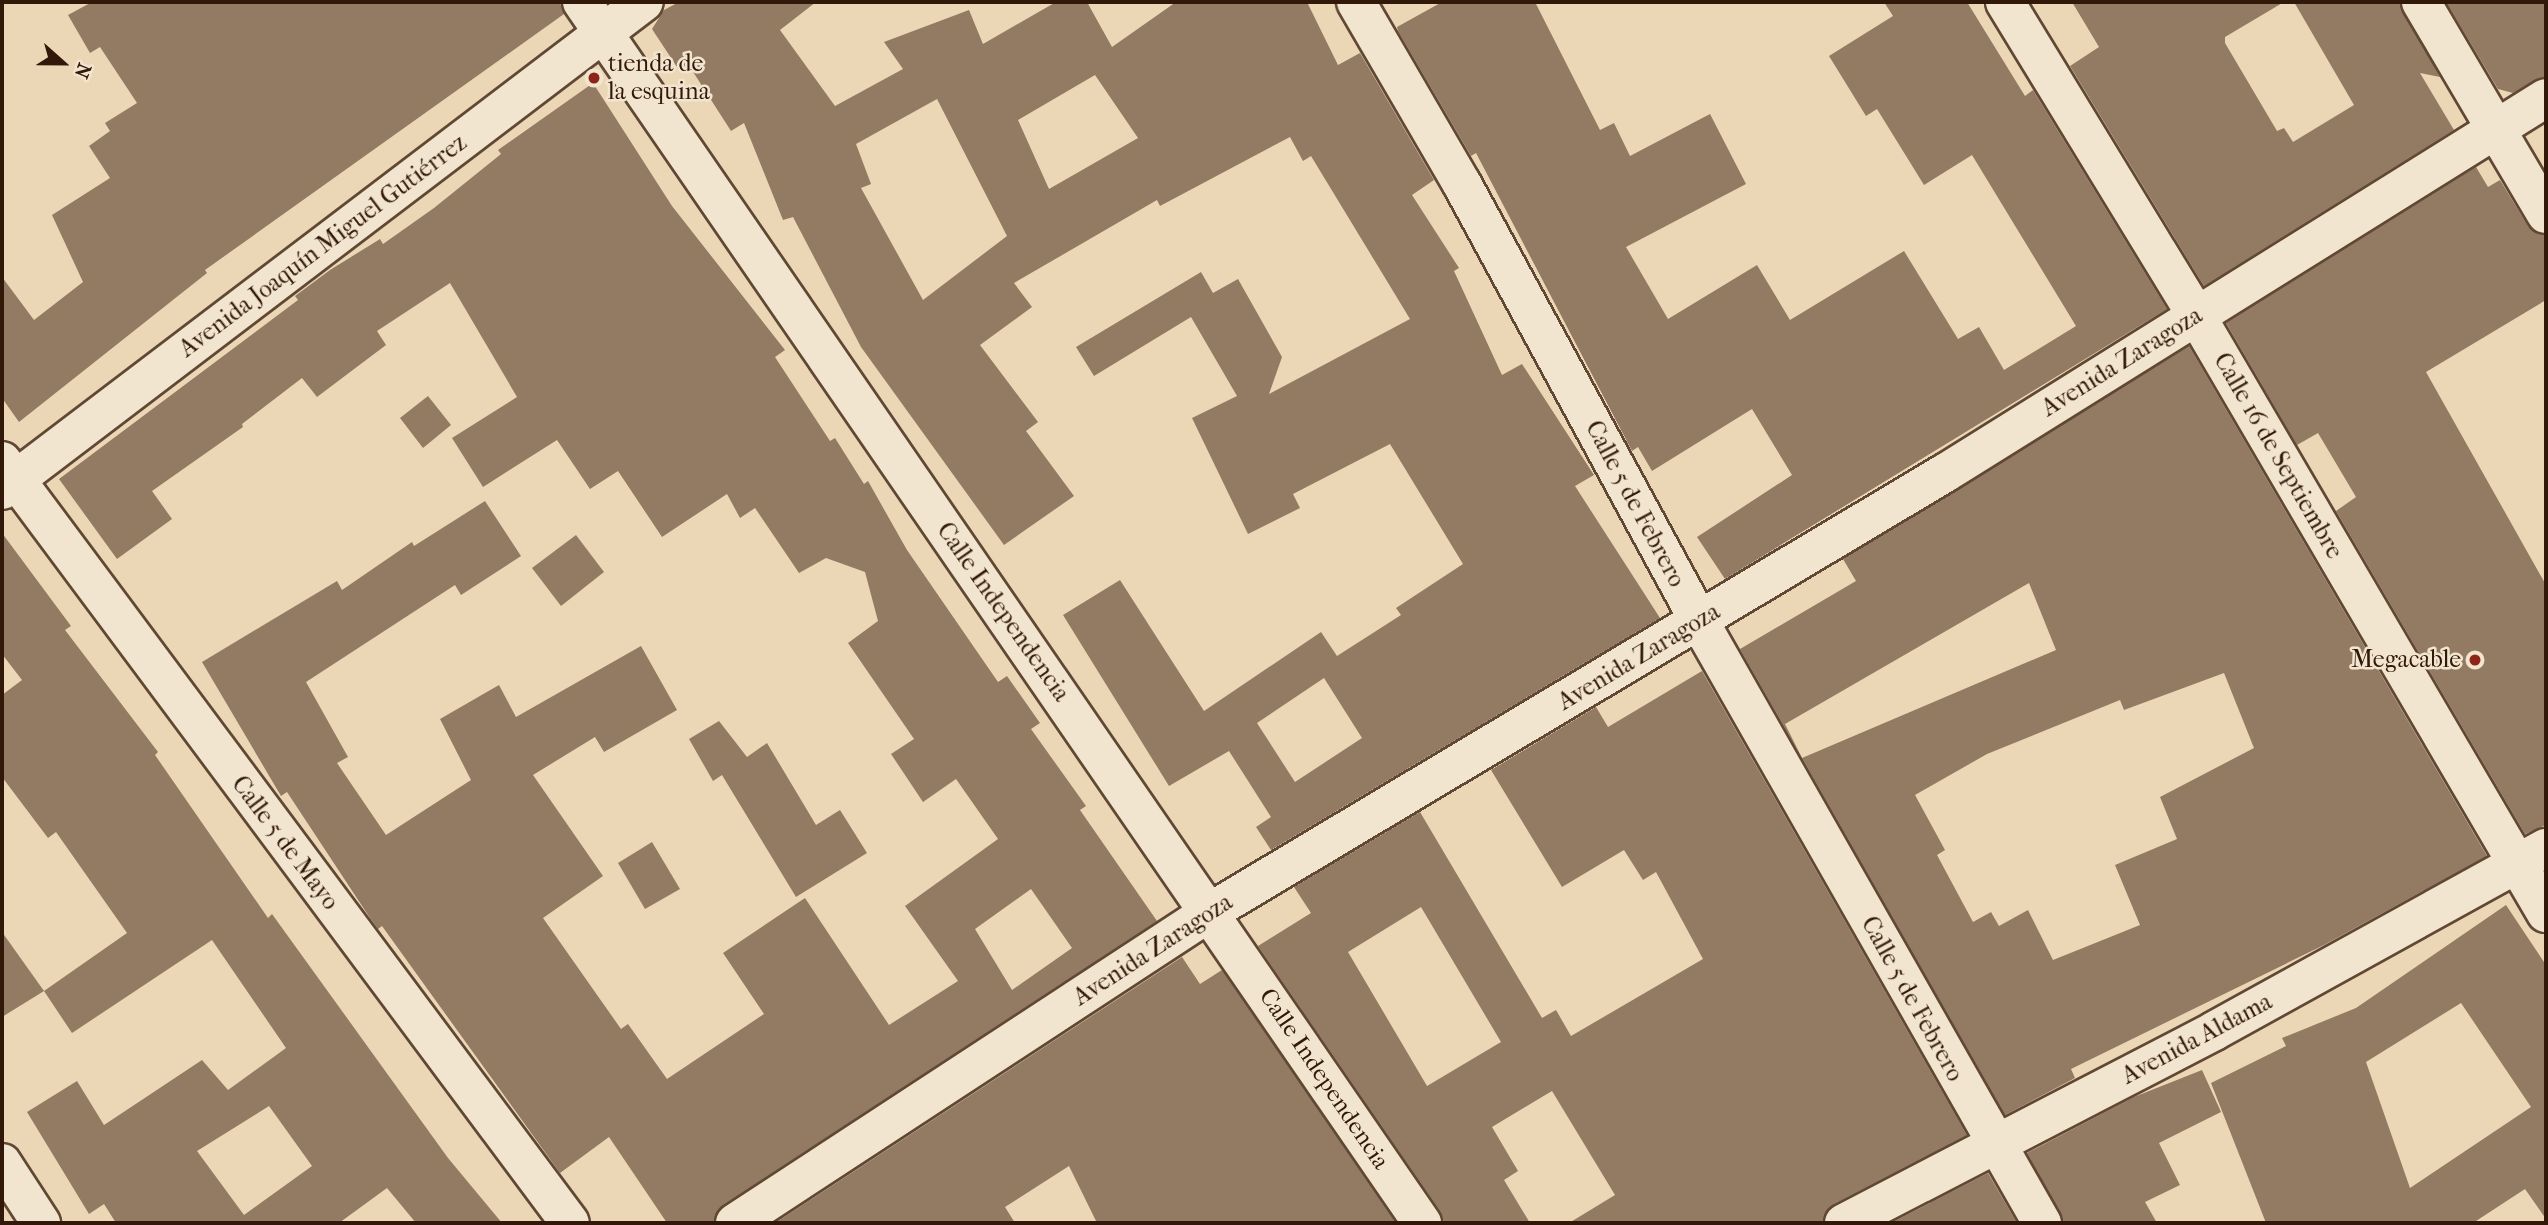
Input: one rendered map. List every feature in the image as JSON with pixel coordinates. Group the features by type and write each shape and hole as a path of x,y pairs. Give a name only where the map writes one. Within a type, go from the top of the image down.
{"street":[{"name":"Calle Independencia","path":"582,2 1422,1223"},
{"name":"Avenida Joaquín Miguel Gutiérrez","path":"6,477 644,2"},
{"name":"Calle 5 de Febrero","path":"1356,2 1462,184 1699,621 1994,1146 2042,1223"},
{"name":"Calle 16 de Septiembre","path":"2005,2 2531,856 2546,913"},
{"path":"2421,2 2546,214"},
{"name":"Avenida Zaragoza","path":"735,1223 1210,912 1699,621 2546,98"},
{"name":"Calle 5 de Mayo","path":"6,477 569,1223"},
{"name":"Avenida Aldama","path":"1844,1223 2214,1031 2531,856"},
{"path":"2,1163 41,1223"}],"building":[{"path":"92,2 560,2 564,14 205,270 207,273 19,422 2,398 2,277 34,320 83,282 52,215 110,178 89,146 110,131 105,123 137,103 100,47 90,53 68,15"},
{"path":"679,2 816,2 780,30 835,106 903,69 884,42 969,10 983,44 1056,2 1087,2 1112,47 1176,2 1307,2 1338,65 1360,53 1434,180 1412,195 1459,268 1454,271 1502,375 1522,364 1594,475 1575,486 1660,618 1271,850 1256,827 1271,817 1229,751 1169,786 1063,615 1120,580 1204,711 1321,632 1337,656 1401,615 1396,608 1463,564 1390,444 1293,494 1300,508 1248,534 1192,418 1237,396 1191,317 1094,376 1076,347 1201,272 1213,293 1238,279 1282,357 1269,394 1410,319 1311,156 1303,161 1290,137 1160,206 1157,200 1014,283 1032,307 980,345 1038,422 1026,431 1074,496 1004,545 861,347 793,217 783,220 744,123 731,131 688,64 679,70 652,29 664,10","holes":["1095,75 1138,138 1049,189 1018,120","937,99 1007,236 923,300 861,188 871,184 856,144","1324,678 1362,738 1295,782 1257,723"]},
{"path":"1442,2 1535,2 1600,130 1614,123 1630,156 1710,114 1746,184 1626,247 1668,319 1757,265 1790,320 1904,251 1958,339 1979,327 2004,370 2076,326 1972,155 1924,185 1877,109 1866,116 1829,56 1893,16 1884,2 1967,2 2025,96 2033,90 2167,309 1725,579 1697,537 1792,475 1752,409 1652,471 1638,447 1632,451 1476,153 1471,156 1398,31 1397,27"},
{"path":"2072,2 2284,2 2225,37 2225,43 2277,131 2284,128 2293,142 2354,105 2294,2 2399,2 2440,77 2420,73 2454,130 2204,286 2070,66 2099,47"},
{"path":"2446,2 2546,2 2546,76 2513,93 2498,89"},
{"path":"593,83 672,206 785,350 775,357 830,441 835,438 864,484 868,481 907,550 998,682 1007,676 1040,723 1031,729 1086,806 1080,810 1157,921 723,1205 713,1223 667,1223 609,1137 560,1173 382,926 378,929 370,918 287,792 281,796 202,662 337,581 342,590 412,542 414,546 485,501 521,556 461,595 455,585 306,682 348,757 337,763 386,835 471,780 440,719 499,685 516,717 641,646 677,710 604,752 595,737 533,775 603,876 543,918 621,1029 628,1024 667,1079 764,1014 723,953 805,898 889,1025 958,981 905,906 998,839 956,779 923,802 891,754 914,739 848,643 878,621 865,572 826,558 799,573 755,508 740,518 727,494 662,537 618,471 590,489 557,440 483,487 452,438 517,397 450,283 377,331 386,345 317,397 302,378 242,424 243,427 152,491 172,519 117,559 59,479 298,300 295,296 330,270 380,239 383,244 434,208 501,154 498,150","holes":["1031,889 1072,948 1012,990 975,929"]},
{"path":"2476,167 2488,187 2500,180 2528,226 2546,236 2546,300 2426,372 2546,585 2546,825 2525,834 2336,511 2356,497 2318,433 2297,445 2226,323"},
{"path":"2189,346 2487,856 2324,945 2071,1069 2075,1078 2005,1115 1740,649 1856,581 1843,559","holes":["2029,583 2056,650 1802,758 1785,724","2224,673 2254,748 2160,797 2177,839 2115,865 2140,925 2053,960 2028,910 1999,926 1991,912 1973,922 1937,855 1945,850 1915,795 1987,754 2120,700 2124,710"]},
{"path":"428,396 451,425 423,448 400,418"},
{"path":"2,533 71,626 65,630 158,752 155,755 268,918 272,914 448,1158 502,1223 416,1223 387,1188 339,1223 116,1223 104,1204 89,1214 27,1112 77,1081 104,1125 202,1060 228,1090 286,1048 212,940 72,1033 44,991 127,933 56,832 48,838 2,777 2,695 22,680 2,654","holes":["269,1106 312,1166 244,1215 197,1151"]},
{"path":"576,535 604,572 561,606 532,568"},
{"path":"1702,671 1967,1135 1834,1204 1822,1223 1569,1223 1615,1195 1552,1091 1492,1127 1518,1171 1504,1180 1530,1223 1444,1223 1440,1211 1258,946 1311,913 1294,887 1420,812 1542,1018 1556,1010 1571,1036 1703,959 1656,872 1643,880 1624,850 1562,887 1491,770 1596,707 1608,727","holes":["1421,907 1501,1042 1427,1086 1348,952"]},
{"path":"719,721 747,757 767,743 816,825 840,810 867,853 796,897 722,775 713,781 689,739"},
{"path":"652,842 680,889 645,909 618,863"},
{"path":"2506,905 2546,965 2546,1219 2525,1189 2473,1223 2266,1223 2211,1083 2286,1046 2282,1038 2356,1008","holes":["2461,1003 2531,1107 2410,1188 2366,1062"]},
{"path":"2,932 44,991 2,1017"},
{"path":"1182,957 1200,984 1222,970 1396,1223 1097,1223 1069,1166 1005,1207 1015,1223 775,1223"},
{"path":"2202,1070 2221,1112 2159,1143 2180,1185 2145,1202 2157,1223 2064,1223 2027,1153 2134,1097"},
{"path":"1988,1173 2017,1223 1891,1223"}],"place":[{"name":"tienda de la esquina","path":"594,78"},
{"name":"Megacable","path":"2475,660"}]}
